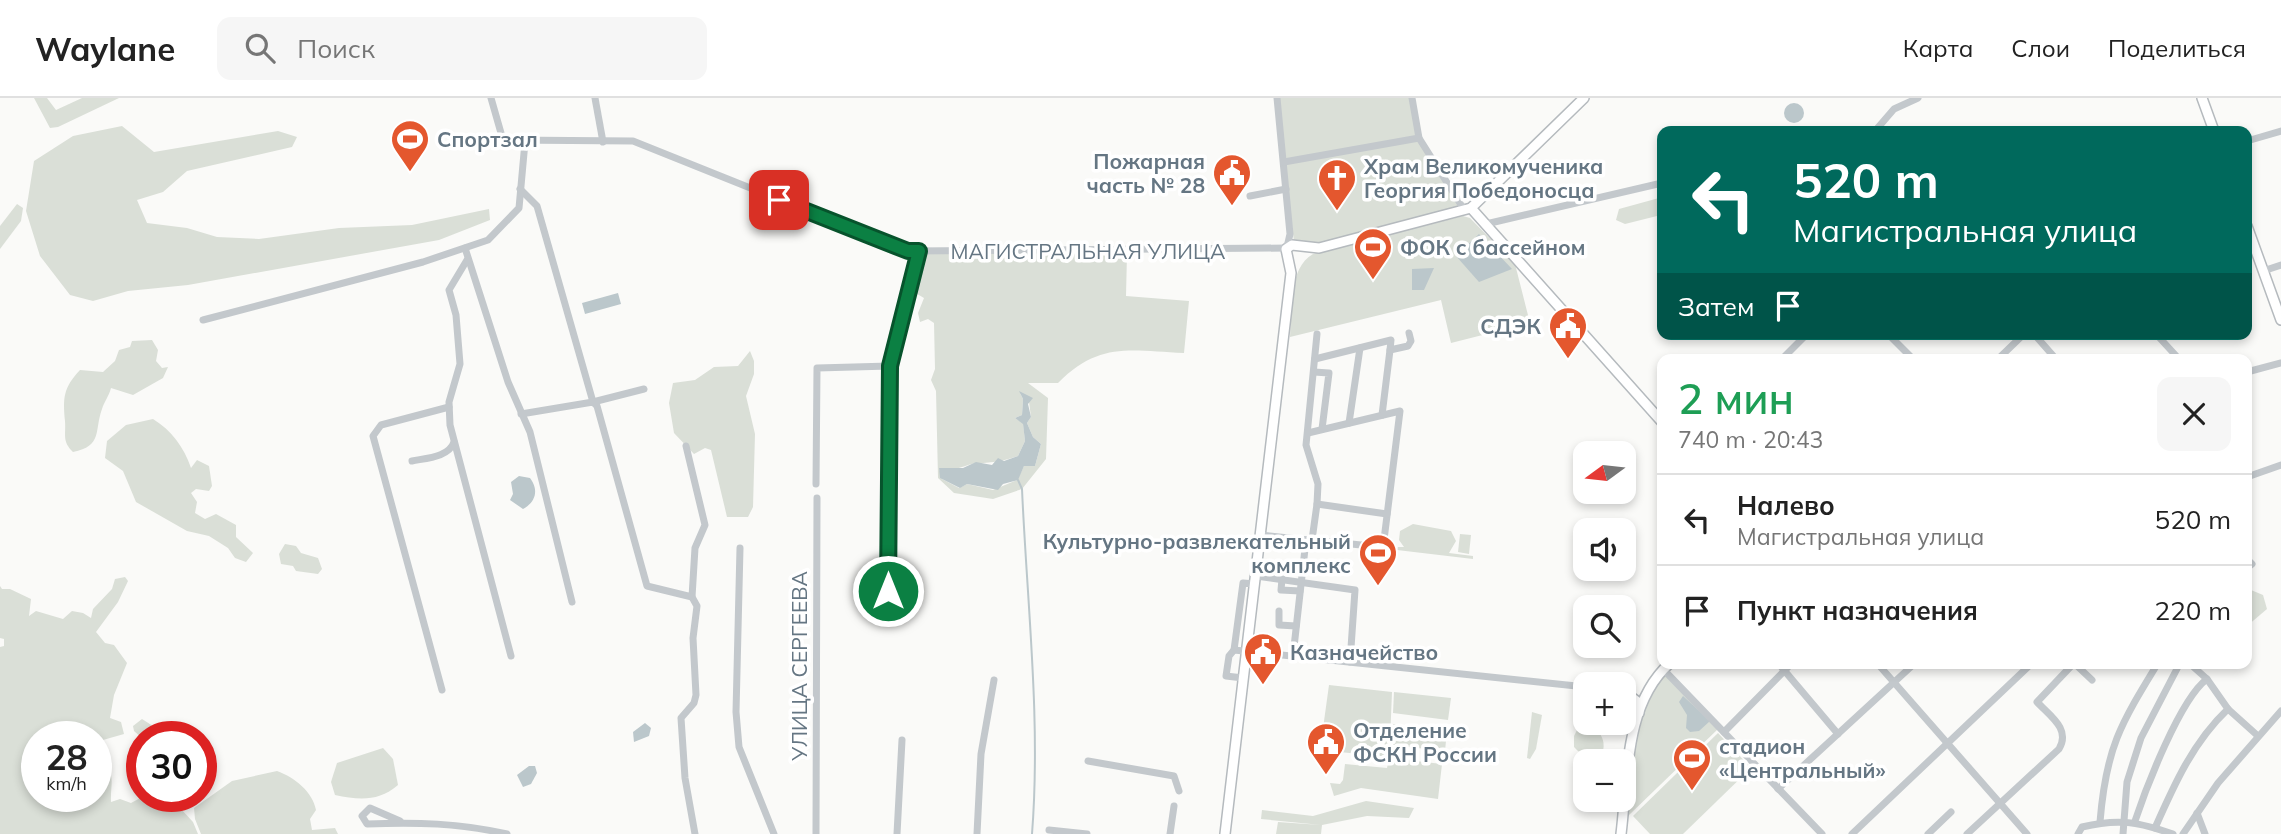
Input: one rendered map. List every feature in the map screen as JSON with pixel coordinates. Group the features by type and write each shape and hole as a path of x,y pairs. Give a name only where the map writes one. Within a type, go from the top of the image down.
{"main road":[{"path":"1225,834 1291,271 1290,252 1390,231 1466,208 1584,98"},
{"path":"2202,98 2212,126"},
{"path":"1466,208 1486,224 1657,416"},
{"path":"2252,240 2281,320"},
{"path":"1636,726 1644,694 1664,669"},
{"path":"1636,695 1644,694"},
{"path":"1636,701 1639,713"},
{"path":"1621,834 1634,735"}],"street":[{"name":"МАГИСТРАЛЬНАЯ УЛИЦА","path":"491,98 503,140 633,141 908,251 1290,252"},
{"path":"595,98 603,142"},
{"path":"1277,98 1287,185 1290,252"},
{"path":"1412,98 1419,138 1466,208"},
{"path":"1879,126 1894,109 1918,98"},
{"path":"2252,140 2281,131"},
{"path":"1284,162 1419,138"},
{"path":"203,320 488,240 519,208 525,142"},
{"path":"1486,224 1657,184"},
{"path":"1250,196 1287,185"},
{"path":"520,189 537,206 647,586 692,597"},
{"path":"465,248 521,414 530,432 572,602"},
{"path":"888,591 890,366 919,251"},
{"path":"467,260 449,290 456,315 460,364 449,404 455,441 511,656"},
{"path":"2263,271 2281,265"},
{"path":"1390,350 1409,345 1409,333"},
{"path":"1293,656 1301,581 1317,504 1318,484 1304,446 1308,433 1317,334"},
{"path":"1315,359 1391,340 1382,415"},
{"path":"1786,354 1801,340"},
{"path":"1894,340 1908,354"},
{"path":"2003,354 2018,340"},
{"path":"2039,340 2052,354"},
{"path":"2162,340 2174,354"},
{"path":"1349,423 1360,348"},
{"path":"2252,371 2281,363"},
{"path":"816,484 817,368 890,366"},
{"path":"1314,372 1329,373 1322,429"},
{"path":"521,414 595,404 645,389"},
{"path":"442,690 373,436 381,425 449,404"},
{"path":"1308,433 1400,411 1380,572"},
{"path":"412,461 443,454 452,449 455,441"},
{"path":"686,446 705,525 695,548 692,597 697,606 693,638 696,695 694,703 681,718 685,778 695,834"},
{"path":"2252,475 2281,465"},
{"name":"УЛИЦА СЕРГЕЕВА","path":"816,834 817,498"},
{"path":"1317,504 1388,513"},
{"path":"1261,535 1361,545 1384,542"},
{"path":"740,548 736,712 739,747 774,834"},
{"path":"1282,579 1281,590 1300,592"},
{"path":"1243,678 1226,676 1229,656 1234,650 1243,583 1255,580 1282,579 1355,590 1350,662"},
{"path":"1279,611 1279,625 1296,626"},
{"path":"1234,650 1573,686"},
{"path":"1669,669 1724,732 1822,834"},
{"path":"1882,669 2027,834"},
{"path":"1778,789 1908,669"},
{"path":"1852,834 1946,741 2025,669"},
{"path":"1967,834 2063,743 2062,728 2037,702 2068,669"},
{"path":"2080,669 2092,681"},
{"path":"2099,822 2102,791 2113,741 2126,714 2154,669"},
{"path":"2123,834 2127,782 2141,737 2177,669"},
{"path":"2196,669 2207,679 2228,709 2258,736"},
{"path":"1724,732 1784,670 1838,734"},
{"path":"2135,821 2179,718 2196,686 2207,679"},
{"path":"977,834 981,754 994,680"},
{"path":"2155,828 2190,755 2208,727 2228,709"},
{"path":"2183,834 2218,783 2281,710"},
{"path":"897,834 902,740"},
{"path":"1087,761 1174,776 1179,791"},
{"path":"1170,834 1174,806"},
{"path":"1928,834 1951,812"},
{"path":"2197,813 2205,834"},
{"path":"400,821 470,825 507,834"},
{"path":"2078,834 2082,827 2099,822 2124,821 2135,821 2173,834"},
{"path":"1049,830 1087,834"}],"shaded area":[{"path":"34,98 47,98 56,110 82,98 119,98 58,127 50,128"},
{"path":"1277,98 1412,98 1419,138 1462,208 1310,248 1294,242"},
{"path":"1794,103 1801,106 1804,113 1801,120 1794,123 1787,120 1784,113 1787,106"},
{"path":"122,126 154,152 278,131 297,137 292,147 187,171 163,192 137,200 147,223 187,228 217,237 259,239 339,228 412,225 489,209 490,220 439,240 188,285 128,291 93,301 70,295 40,256 26,211 34,161 73,136"},
{"path":"1657,199 1657,216 1625,224 1616,220 1619,209"},
{"path":"17,204 23,208 21,221 0,249 0,226"},
{"path":"1463,216 1470,218 1515,264 1530,323 1451,343 1441,300 1290,337 1295,280 1299,269 1313,254"},
{"path":"1479,234 1512,269 1479,282 1456,256"},
{"path":"920,252 1127,254 1126,296 1189,301 1184,353 1116,352 1088,360 1058,383 1028,383 1048,398 1046,459 1022,489 993,499 954,493 938,478 936,391 931,380 935,369 934,323 928,319 920,322 918,313 924,298 912,291","holes":["1020,393 1029,402 1031,417 1027,423 1033,437 1041,444 1035,466 1024,466 1017,480 993,490 967,484 959,488 942,479 939,468 956,469 974,463 1018,456 1025,441 1023,423 1015,418 1022,415 1023,399"]},
{"path":"1434,268 1424,290 1412,290 1412,269"},
{"path":"618,293 621,304 585,314 582,303"},
{"path":"152,340 158,350 156,361 162,368 168,367 163,378 133,395 111,388 93,442 73,452 67,445 65,434 64,400 70,382 80,370 103,372 115,361 119,350 130,347 132,341"},
{"path":"750,351 754,361 754,374 746,396 755,434 753,507 748,517 727,517 711,450 705,448 694,454 674,433 669,403 673,383 695,380 714,367 738,366"},
{"path":"1019,391 1033,398 1028,404 1031,417 1027,423 1033,437 1041,444 1035,466 1024,466 1018,480 1003,484 998,490 967,484 960,488 940,478 939,468 963,468 976,462 992,465 998,458 1004,461 1018,456 1025,441 1023,424 1015,418 1022,415 1023,399"},
{"path":"153,419 166,428 176,440 191,468 197,460 209,466 212,486 209,491 196,489 191,493 197,502 195,513 205,519 216,514 236,525 236,537 253,553 246,562 235,558 228,548 209,536 187,531 136,502 123,471 105,458 107,441 126,425"},
{"path":"519,476 530,478 535,491 531,503 523,509 510,500 513,494 511,482"},
{"path":"1413,524 1451,531 1456,541 1449,553 1473,556 1473,559 1397,550 1398,547 1404,547 1399,540 1400,531"},
{"path":"1460,534 1471,535 1469,554 1458,552"},
{"path":"285,544 296,546 301,553 318,558 322,569 318,574 296,571 293,566 281,564 279,554"},
{"path":"125,577 128,581 118,602 96,632 105,643 114,645 127,663 114,695 110,718 121,722 124,734 112,737 112,721 21,721 21,812 112,812 112,802 120,799 126,801 126,812 184,812 193,822 198,834 0,834 0,647 4,646 4,639 0,638 0,586 31,599 29,616 36,611 63,619 72,611 91,618 93,609 112,589 115,579"},
{"path":"2252,590 2263,595 2267,609 2252,622"},
{"path":"1663,671 1718,729 1636,808 1636,749 1633,749 1646,694"},
{"path":"1329,685 1392,692 1390,741 1392,724 1447,731 1445,751 1390,745 1389,757 1320,750"},
{"path":"1394,692 1451,698 1448,720 1393,713"},
{"path":"1683,696 1710,721 1699,731 1690,732 1686,728 1687,715 1679,702"},
{"path":"1532,712 1542,715 1536,749 1530,759 1527,758"},
{"path":"645,723 651,728 649,736 634,742 633,732"},
{"name":"стадион «Центральный»","path":"1718,733 1751,768 1683,834 1650,834 1633,816"},
{"path":"1600,735 1604,749 1576,749 1574,736"},
{"path":"383,748 393,759 398,785 376,797 352,798 335,795 331,782 337,763"},
{"path":"1389,758 1442,764 1438,799 1361,788 1334,796 1330,783 1340,784 1345,764 1387,768"},
{"path":"529,766 535,766 537,773 531,784 523,787 517,775"},
{"path":"277,771 290,777 307,791 314,803 316,810 310,819 312,830 335,828 338,834 201,834 194,812 217,812 217,792 232,781"},
{"path":"1366,801 1414,808 1409,818 1367,816 1322,825 1321,834 1276,834 1278,822 1321,825 1261,819 1262,810 1313,816"}],"waterway":[{"path":"1018,480 1022,489 1034,705 1032,834"}],"place":[{"name":"Спортзал","path":"410,173"},
{"name":"Пожарная часть № 28","path":"1232,207"},
{"name":"Храм Великомученика Георгия Победоносца","path":"1337,212"},
{"name":"ФОК с бассейном","path":"1373,281"},
{"name":"СДЭК","path":"1568,360"},
{"name":"Культурно-развлекательный комплекс","path":"1378,587"},
{"name":"Казначейство","path":"1263,686"},
{"name":"Отделение ФСКН России","path":"1326,776"},
{"name":"стадион «Центральный»","path":"1692,792"}],"route":[{"path":"779,200 908,251 919,251 890,366 888,591"}]}
